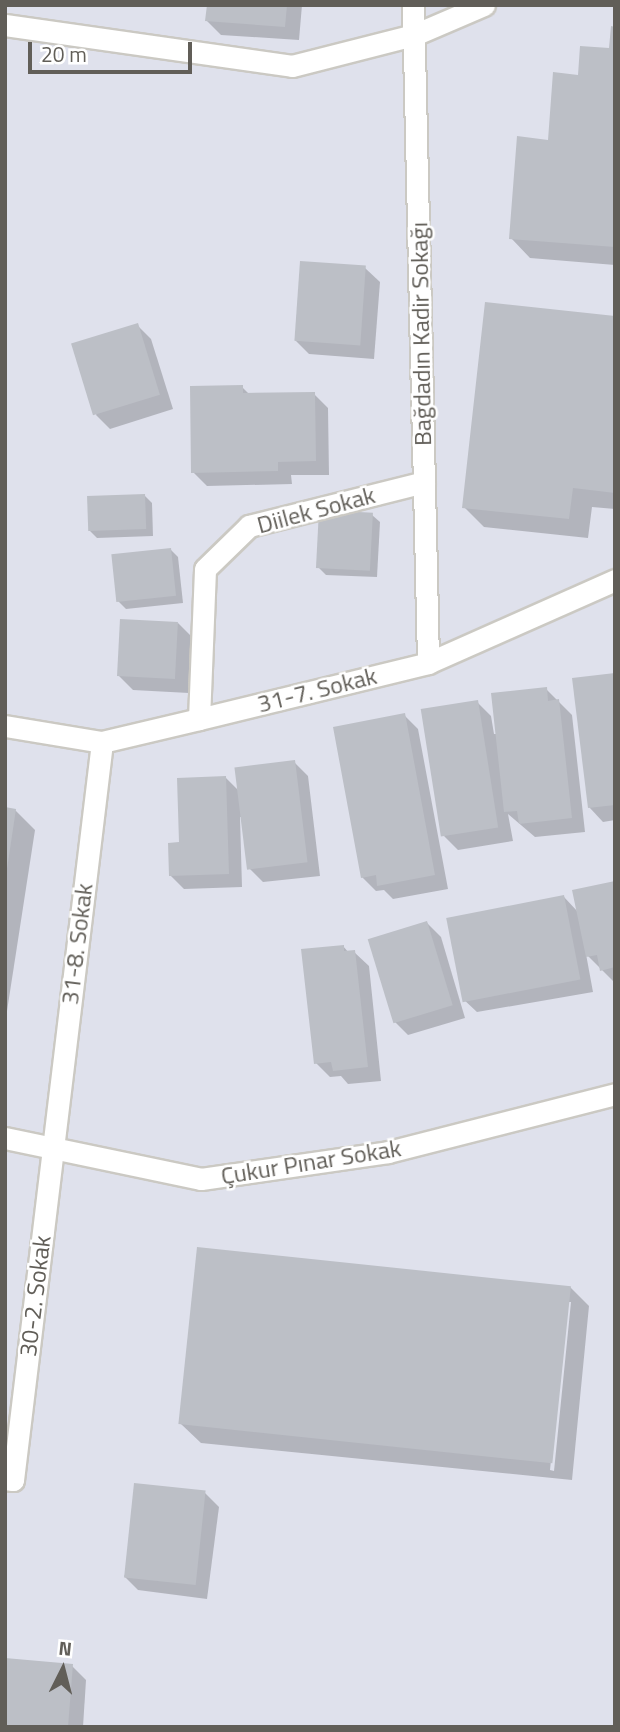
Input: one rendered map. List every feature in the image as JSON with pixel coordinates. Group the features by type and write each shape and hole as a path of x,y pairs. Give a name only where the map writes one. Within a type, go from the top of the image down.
{"street":[{"name":"Bağdadın Kadir Sokağı","path":"413,5 428,663"},
{"path":"5,25 292,66 414,35 484,5"},
{"name":"Diilek Sokak","path":"198,719 205,569 249,526 424,482"},
{"name":"31-7. Sokak","path":"5,726 102,742 428,663 615,580"},
{"name":"31-8. Sokak","path":"53,1146 102,742"},
{"name":"Çukur Pınar Sokak","path":"5,1138 201,1178 388,1152 615,1094"},
{"name":"30-2. Sokak","path":"5,1479 13,1480 53,1146"}],"building":[{"path":"207,5 287,5 285,27 205,21"},
{"path":"611,26 615,27 615,247 509,239 517,136 548,140 553,72 578,75 580,46 609,48"},
{"path":"300,261 366,266 360,345 294,341"},
{"path":"485,302 615,316 615,493 573,488 569,519 462,508"},
{"path":"138,323 160,395 93,415 71,343"},
{"path":"243,385 243,393 315,392 316,461 278,462 278,471 191,473 190,386"},
{"path":"145,494 146,529 88,531 87,496"},
{"path":"319,510 373,513 370,571 316,568"},
{"path":"171,548 176,596 116,602 111,554"},
{"path":"120,619 178,622 175,679 117,676"},
{"path":"615,673 615,805 588,808 572,678"},
{"path":"547,687 548,701 559,699 572,818 519,824 517,811 504,812 491,693"},
{"path":"478,700 498,827 441,836 421,709"},
{"path":"405,713 435,875 377,886 376,875 361,878 333,727"},
{"path":"295,760 308,862 247,870 234,767"},
{"path":"226,776 229,874 169,876 168,843 179,842 177,778"},
{"path":"5,807 16,809 7,869 5,869"},
{"path":"615,881 615,967 600,971 597,955 586,957 572,890"},
{"path":"564,895 580,979 463,1002 446,918"},
{"path":"427,921 453,1005 393,1023 368,939"},
{"path":"344,945 344,951 355,950 368,1067 333,1071 331,1062 314,1064 301,949"},
{"path":"197,1247 571,1286 552,1463 178,1424"},
{"path":"134,1483 206,1491 196,1585 124,1577"},
{"path":"5,1658 73,1664 68,1727 5,1727"}]}
